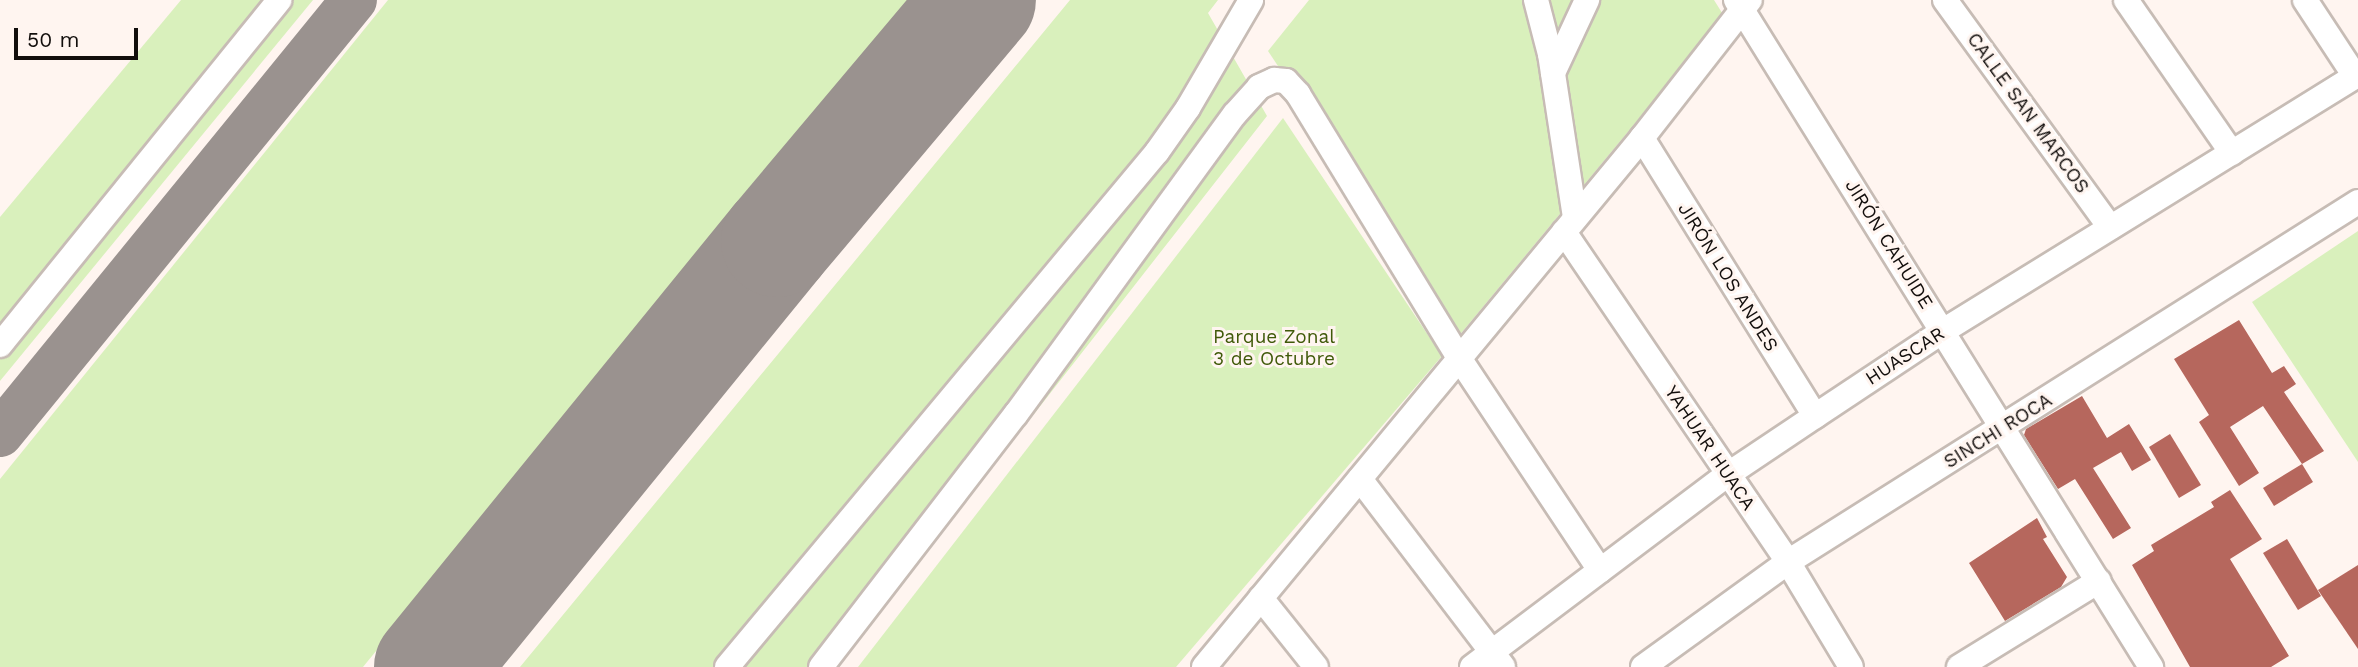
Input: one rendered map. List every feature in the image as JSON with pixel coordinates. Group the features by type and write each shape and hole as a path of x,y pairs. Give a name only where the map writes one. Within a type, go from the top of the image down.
{"street":[{"path":"0,345 279,0"},
{"path":"727,667 1157,152 1188,108 1251,0"},
{"path":"1536,0 1553,73 1570,225"},
{"path":"1553,73 1587,0"},
{"name":"CALLE SAN MARCOS","path":"1945,0 2110,227"},
{"path":"2126,0 2232,153"},
{"path":"2305,0 2357,76"},
{"path":"1203,667 1642,138 1743,3"},
{"name":"JIRÓN CAHUIDE","path":"1743,3 2151,667"},
{"name":"HUASCAR","path":"1472,667 1498,659 1600,569 1727,475 1815,416 1943,331 2357,76"},
{"path":"821,667 1016,414 1235,114 1265,83 1286,81 1298,94 1459,358 1600,569"},
{"name":"JIRÓN LOS ANDES","path":"1642,138 1815,416"},
{"name":"SINCHI ROCA","path":"1643,667 1788,562 2358,202"},
{"name":"YAHUAR HUACA","path":"1570,225 1727,475 1788,562 1851,667"},
{"path":"1360,479 1498,659"},
{"path":"1959,667 2099,581"},
{"path":"1261,598 1316,667"}],"green space":[{"path":"181,0 313,0 0,381 0,217"},
{"path":"388,0 908,0 363,667 0,667 0,479"},
{"path":"1070,0 1218,0 1208,13 1267,116 836,667 520,667"},
{"path":"1309,0 1714,0 1724,16 1458,337 1268,51"},
{"name":"Parque Zonal 3 de Octubre","path":"1283,118 1442,356 1176,667 858,667"},
{"path":"2358,231 2358,462 2252,302"}],"building":[{"path":"2239,320 2272,373 2284,366 2296,384 2284,392 2324,451 2302,464 2263,406 2230,427 2259,473 2239,486 2199,422 2209,415 2174,359"},
{"path":"2082,396 2107,438 2129,424 2151,460 2132,471 2121,452 2093,468 2131,528 2113,539 2075,479 2058,489 2024,435 2026,429"},
{"path":"2170,434 2201,485 2179,498 2149,447"},
{"path":"2302,464 2313,482 2274,506 2263,488"},
{"path":"2230,490 2262,539 2230,559 2289,656 2271,667 2190,667 2132,565 2154,551 2151,545 2214,507 2211,502"},
{"path":"2037,518 2047,537 2043,539 2067,577 2061,587 2005,621 1969,563"},
{"path":"2287,539 2321,596 2298,610 2263,553"},
{"path":"2358,565 2358,649 2318,590"}],"taxiway":[{"path":"0,434 354,0"}],"runway":[{"path":"430,667 777,241 980,0"}]}
